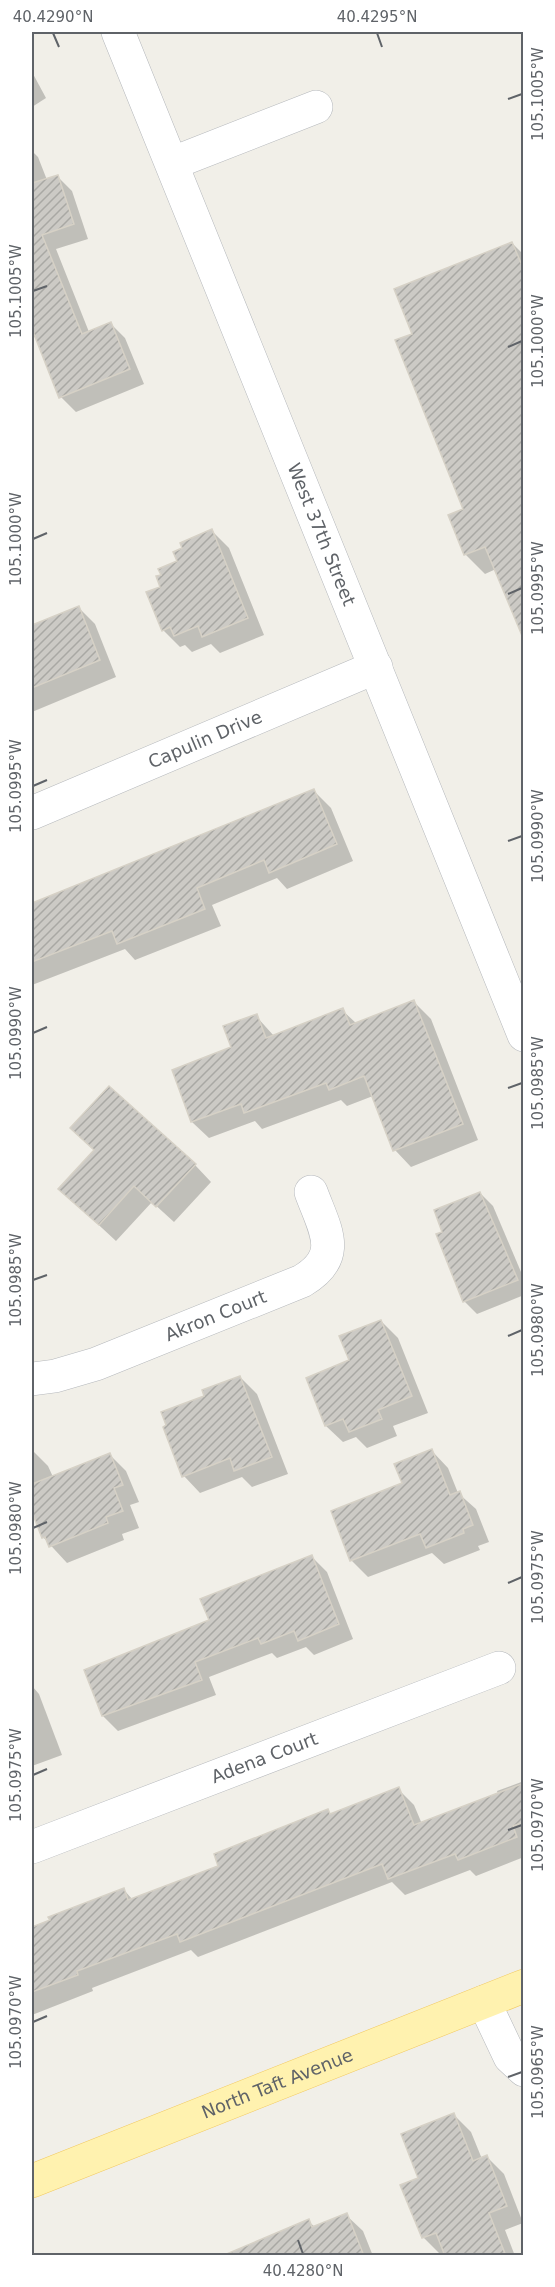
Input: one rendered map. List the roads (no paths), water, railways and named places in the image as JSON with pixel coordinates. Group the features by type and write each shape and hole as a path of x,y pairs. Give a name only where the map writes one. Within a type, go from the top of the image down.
{"main road":[{"name":"North Taft Avenue","path":"32,2181 524,1986"}],"street":[{"name":"West 37th Street","path":"118,32 524,1035"},
{"path":"173,164 316,107"},
{"name":"Capulin Drive","path":"32,813 376,667"},
{"name":"Akron Court","path":"32,1379 55,1376 116,1356 302,1281 320,1270 326,1257 328,1239 311,1192"},
{"name":"Adena Court","path":"32,1847 499,1668"},
{"path":"484,2002 510,2057 524,2070"}]}
